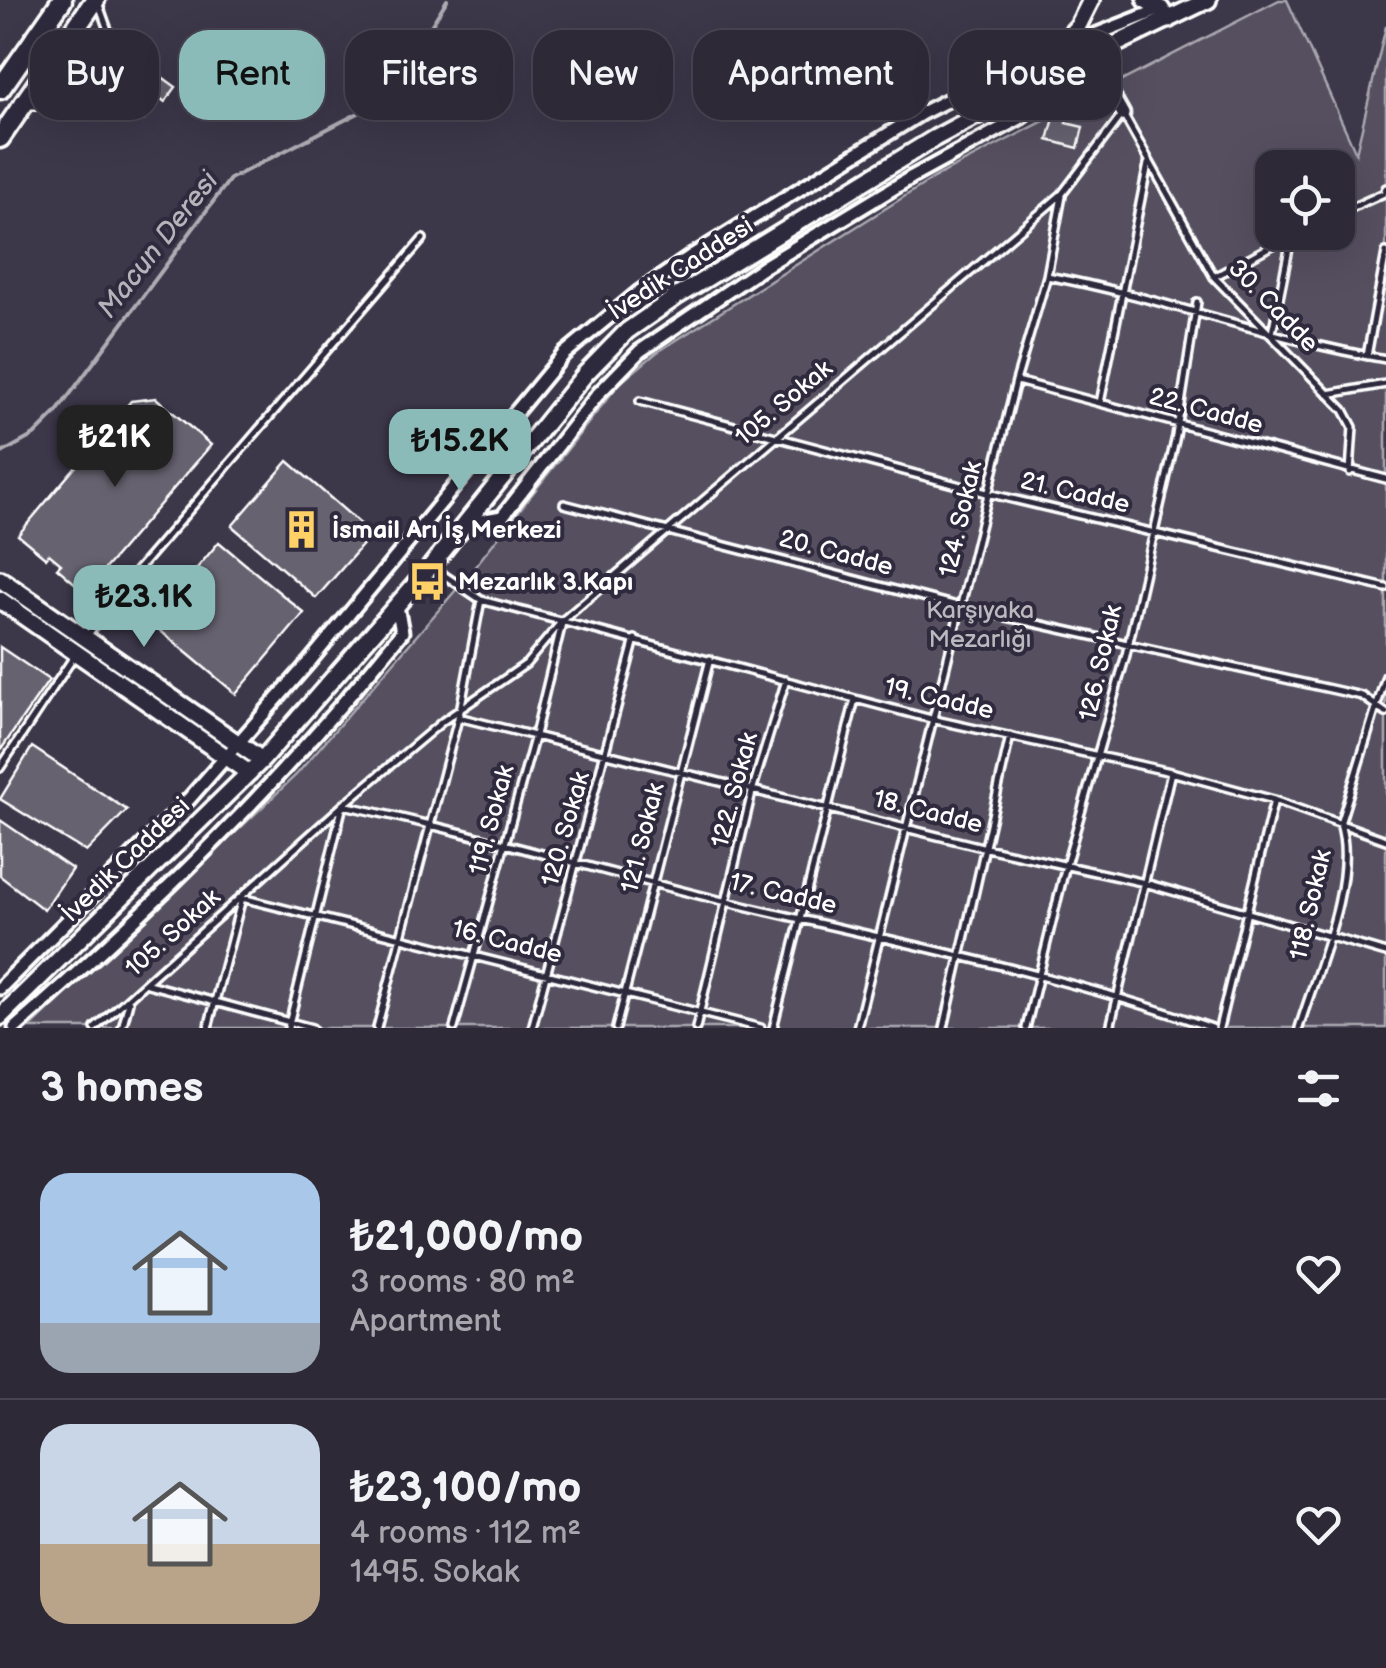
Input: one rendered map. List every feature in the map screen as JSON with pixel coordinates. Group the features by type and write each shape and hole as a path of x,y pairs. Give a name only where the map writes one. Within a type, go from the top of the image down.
{"main road":[{"path":"0,89 62,0"},
{"path":"0,138 96,0"},
{"path":"1074,30 1091,0"},
{"path":"1146,0 1165,14 1178,0"},
{"name":"İvedik Caddesi","path":"1121,40 1165,14 1199,2"},
{"name":"İvedik Caddesi","path":"0,1016 262,760 431,566 586,373 627,331 676,297 969,120"},
{"path":"0,578 262,760"},
{"path":"0,600 250,773"}],"street":[{"path":"1117,30 1165,14"},
{"path":"0,988 136,856 238,744 564,354 664,274 922,112 949,100"},
{"path":"465,524 502,517 598,393 640,351 781,256 1016,120"},
{"path":"15,1028 128,927 271,788 402,632 397,606"},
{"path":"111,910 128,927"}],"lane":[{"path":"96,0 107,30"},
{"path":"23,106 30,106"},
{"name":"30. Cadde","path":"1122,114 1214,277 1272,333 1353,427 1350,472"},
{"name":"105. Sokak","path":"95,1028 343,805 526,664 562,620 1062,194 1122,114"},
{"path":"1100,403 1149,161"},
{"path":"1355,206 1385,192"},
{"name":"124. Sokak","path":"857,1028 1016,380 1048,276 1062,194"},
{"path":"0,768 110,602 423,239"},
{"path":"1214,277 1263,250"},
{"path":"1272,333 1290,250"},
{"path":"1367,356 1386,252"},
{"path":"1048,276 1196,306 1272,333 1386,359"},
{"name":"126. Sokak","path":"1026,1028 1154,532 1196,306"},
{"name":"22. Cadde","path":"1016,380 1386,480"},
{"path":"1328,394 1386,384"},
{"name":"21. Cadde","path":"640,400 988,493 1386,588"},
{"name":"20. Cadde","path":"564,504 962,607 1362,696 1386,713"},
{"name":"19. Cadde","path":"431,566 482,600 931,718 1171,772 1274,800 1386,840"},
{"path":"377,1028 459,714 482,600"},
{"name":"119. Sokak","path":"454,1028 536,735 562,620"},
{"name":"120. Sokak","path":"532,1028 635,640"},
{"name":"121. Sokak","path":"616,1028 710,659"},
{"name":"118. Sokak","path":"1299,1028 1344,873 1347,844 1340,824 1386,676"},
{"name":"122. Sokak","path":"696,1028 753,788 786,680"},
{"path":"772,1028 855,699"},
{"name":"18. Cadde","path":"459,714 986,848 1144,883 1386,953"},
{"path":"944,1028 1010,736"},
{"path":"1110,1028 1171,772"},
{"path":"1216,1028 1274,800"},
{"path":"289,1025 343,805"},
{"name":"17. Cadde","path":"343,805 430,824 651,884 1118,994 1216,1028"},
{"path":"208,1028 242,898"},
{"name":"16. Cadde","path":"242,898 762,1028"},
{"path":"148,984 289,1025 312,1028"},
{"path":"122,1028 130,1000"}],"green space":[{"name":"Karşıyaka Mezarlığı","path":"1279,0 1287,0 1355,150 1255,150 1255,250 1355,250 1355,151 1386,26 1386,1028 30,1028 296,775 462,583 619,384 656,353 937,176 1046,120 1121,120 1121,81"}],"building":[{"path":"159,75 176,87 165,102 159,97"},
{"path":"1053,120 1067,120 1066,123 1083,127 1078,148 1048,140"},
{"path":"156,398 211,445 85,592 57,568 61,564 49,554 46,558 18,535 131,401"},
{"name":"İsmail Arı İş Merkezi","path":"288,461 372,534 316,598 232,526"},
{"path":"219,542 304,613 236,694 151,623"},
{"path":"0,647 49,680 0,751"},
{"path":"32,747 127,810 86,852 0,799"},
{"path":"0,820 72,869 44,910 0,876"}],"waterway":[{"name":"Macun Deresi","path":"0,454 34,435 56,413 230,179 378,103 395,84 447,0"}],"place":[{"name":"İsmail Arı İş Merkezi","path":"302,530"},
{"name":"Mezarlık 3.Kapı","path":"428,582"}]}
